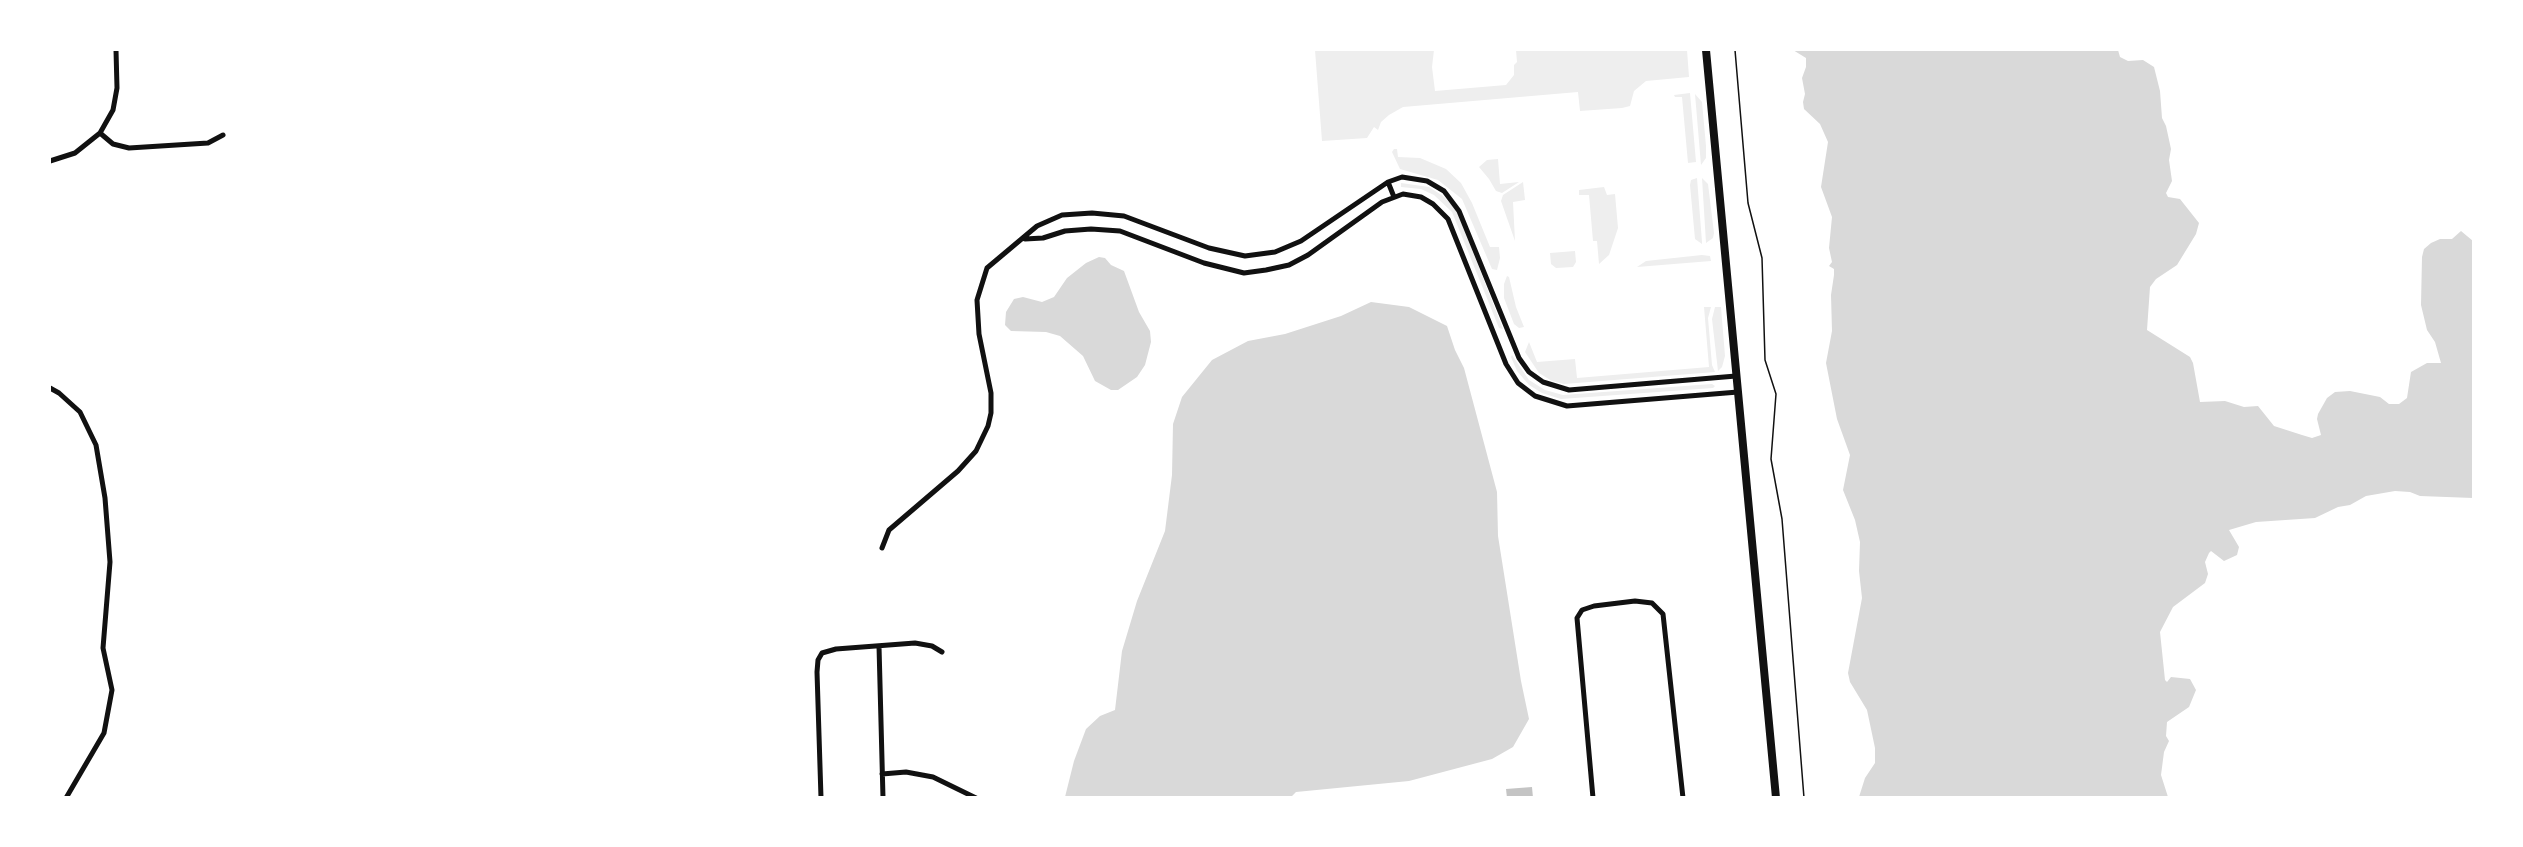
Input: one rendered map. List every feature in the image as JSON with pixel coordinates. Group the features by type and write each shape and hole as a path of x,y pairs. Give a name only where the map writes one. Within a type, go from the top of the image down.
{"main road":[{"path":"1706,50 1776,798"}],"street":[{"path":"50,161 75,153 100,133 113,110 117,88 116,50"},
{"path":"100,133 113,144 129,148 208,143 223,135"},
{"path":"882,548 889,530 958,471 976,451 988,426 991,413 991,393 979,334 977,300 987,268 1025,239 1037,226 1062,215 1092,213 1124,216 1209,248 1245,256 1264,255 1284,250 1301,241 1388,182 1402,177 1426,181 1444,191 1459,211 1511,342 1529,372 1543,382 1569,390 1736,376"},
{"path":"1388,182 1394,197"},
{"path":"1025,239 1043,238 1065,231 1120,231 1203,263 1244,273 1289,265 1308,255 1382,202 1403,194 1421,196 1448,219 1499,349 1518,383 1535,396 1567,406 1738,392"},
{"path":"1499,349 1511,342"},
{"path":"50,388 80,412 96,445 105,498 110,562 103,648 112,690 104,733 66,798"},
{"path":"1593,798 1577,618 1582,610 1594,606 1635,601 1652,603 1663,614 1683,798"},
{"path":"821,798 818,660 826,650 915,643 932,646 942,652"},
{"path":"879,646 883,798"},
{"path":"882,774 906,772 933,777 976,798"}],"path":[{"path":"1735,50 1748,203 1762,258 1765,360 1776,394 1771,459 1782,519 1804,798"}],"shaded area":[{"path":"1315,50 1434,50 1432,67 1435,91 1506,85 1514,75 1514,65 1517,62 1516,50 1687,50 1689,77 1646,81 1634,91 1630,106 1622,108 1580,111 1578,92 1403,107 1381,122 1378,130 1374,127 1367,138 1322,141"},
{"path":"1793,50 2118,50 2120,57 2128,61 2143,60 2154,67 2160,91 2162,118 2171,149 2169,160 2172,181 2166,193 2168,197 2180,199 2199,223 2196,234 2177,265 2156,279 2150,287 2147,330 2190,357 2200,402 2225,401 2244,407 2258,406 2274,426 2312,438 2321,435 2318,414 2327,398 2335,392 2350,391 2380,397 2389,404 2399,404 2407,398 2411,372 2427,363 2441,363 2435,342 2427,330 2421,305 2424,249 2440,239 2452,239 2461,231 2473,241 2473,498 2420,496 2410,492 2395,491 2366,496 2350,505 2338,507 2315,518 2256,522 2229,530 2239,547 2237,555 2224,561 2211,551 2209,553 2205,562 2208,574 2205,583 2173,607 2160,632 2165,680 2167,682 2171,677 2190,679 2196,690 2189,707 2167,722 2166,736 2169,741 2164,752 2161,775 2168,797 1859,797 1865,778 1875,763 1875,748 1867,710 1850,682 1848,673 1862,598 1859,571 1860,542 1855,520 1843,490 1850,455 1837,419 1826,363 1832,331 1831,295 1834,275 1834,269 1829,266 1832,262 1829,248 1832,217 1821,187 1828,142 1820,124 1804,109 1805,94 1802,78 1806,58"},
{"path":"1690,93 1696,162 1688,163 1682,97 1674,95"},
{"path":"1695,94 1702,102 1706,146 1706,158 1701,165"},
{"path":"1397,149 1398,157 1420,158 1446,169 1461,183 1490,247 1499,247 1500,258 1497,270 1492,269 1462,199 1438,180 1400,169 1392,152"},
{"path":"1498,159 1500,184 1519,182 1502,193 1496,191 1479,167 1487,160"},
{"path":"1697,178 1702,244 1695,239 1690,185 1691,180"},
{"path":"1702,178 1708,184 1714,233 1713,238 1706,243"},
{"path":"1523,182 1525,200 1513,202 1515,241 1501,201 1503,195"},
{"path":"1401,183 1429,187 1443,196 1456,209 1503,329 1499,328 1452,212 1434,195 1421,189 1401,187"},
{"path":"1604,187 1607,195 1615,194 1618,228 1609,255 1599,264 1597,241 1593,241 1589,195 1579,195 1579,190"},
{"path":"1575,251 1576,262 1573,267 1556,268 1551,264 1550,253"},
{"path":"1710,256 1711,261 1637,267 1646,261"},
{"path":"1099,257 1105,258 1111,265 1124,271 1139,312 1150,331 1151,342 1145,365 1137,377 1118,390 1111,390 1095,381 1083,356 1060,336 1046,332 1011,331 1005,325 1006,312 1014,299 1023,297 1042,302 1054,297 1067,278 1086,263"},
{"path":"1507,276 1524,327 1519,328 1514,324 1504,298 1504,284"},
{"path":"1371,302 1409,307 1447,326 1464,368 1497,492 1498,536 1529,719 1513,747 1492,759 1409,781 1296,792 1291,797 1065,797 1074,761 1086,729 1100,716 1115,710 1122,651 1137,601 1165,531 1172,475 1173,424 1182,397 1212,360 1248,341 1285,334 1341,316"},
{"path":"1704,307 1711,307 1708,318 1712,365 1715,372 1564,384 1552,381 1539,373 1525,352 1529,342 1537,362 1575,359 1577,378 1709,367"},
{"path":"1715,307 1721,307 1725,356 1722,367 1718,371 1712,319"},
{"path":"1512,355 1529,380 1545,390 1563,395 1712,384 1715,386 1713,388 1561,399 1542,393 1529,385 1517,371"}],"building":[{"path":"1532,787 1533,798 1507,798 1506,789"}]}
